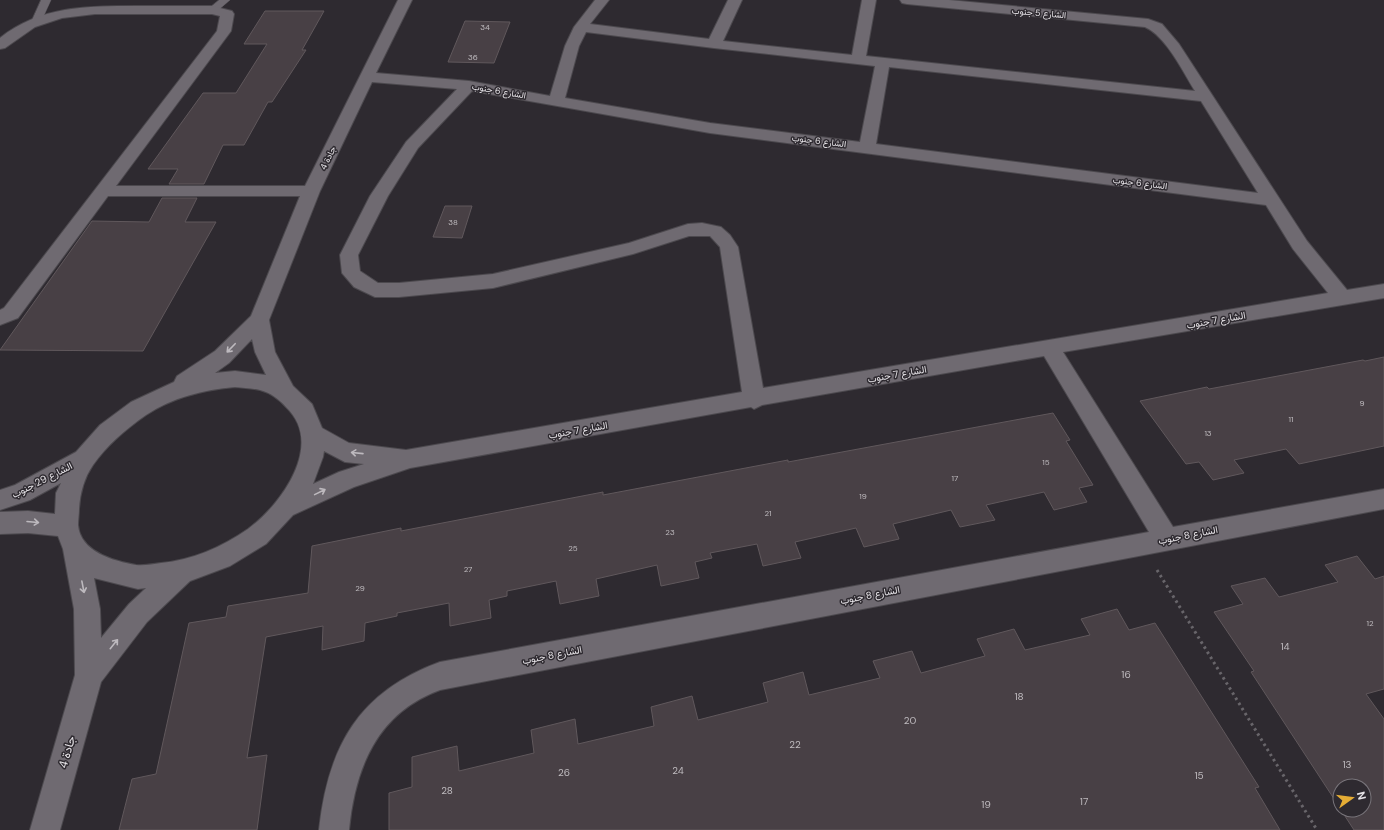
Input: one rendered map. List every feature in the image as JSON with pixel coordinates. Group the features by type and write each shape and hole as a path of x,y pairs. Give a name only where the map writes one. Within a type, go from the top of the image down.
{"street":[{"name":"جادة 4","path":"173,391 222,357 259,320 311,192 405,0"},
{"path":"556,101 572,46 581,27 602,0"},
{"path":"714,44 735,0"},
{"path":"858,60 869,0"},
{"name":"الشارع 5 جنوب","path":"907,0 1148,23 1157,27 1172,44 1204,97"},
{"path":"0,45 14,32 37,20 78,10 212,10 227,14 224,32 12,313 0,318"},
{"path":"581,27 714,44 1204,97 1300,245 1343,298"},
{"path":"867,148 883,62"},
{"name":"الشارع 6 جنوب","path":"367,77 469,86 710,128 1272,200"},
{"path":"469,86 412,145 379,196 349,255 351,273 361,282 375,290 399,290 493,281 632,248 688,230 702,229 714,231 724,238 729,247 754,400"},
{"path":"105,191 311,192"},
{"name":"الشارع 7 جنوب","path":"285,508 347,479 410,458 754,400 1049,347 1384,291"},
{"path":"0,523 28,522 71,537 100,569 138,577 182,573 227,554 257,536 285,508 302,483 312,457 313,434 304,410 285,392 264,352 259,320"},
{"path":"1049,347 1167,539"},
{"path":"84,459 108,431 126,417 139,408 173,391 204,382 235,379 263,382 285,392"},
{"name":"الشارع 7 جنوب","path":"313,434 345,452 410,458"},
{"name":"جادة 4","path":"45,830 89,675 87,609 71,537 68,493 84,459"},
{"name":"الشارع 29 جنوب","path":"0,500 22,493 84,459"},
{"name":"الشارع 8 جنوب","path":"334,830 336,808 342,778 354,749 371,724 392,703 415,686 440,676 1384,499"},
{"name":"جادة 4","path":"89,675 138,613 182,573"}],"lane":[{"path":"37,20 46,0"},
{"path":"212,10 225,0"}],"path":[{"path":"1141,544 1317,830"}],"building":[{"path":"265,11 324,11 302,50 306,50 272,102 268,102 244,145 223,145 204,184 169,184 178,169 148,169 203,93 236,93 267,44 244,44"},
{"path":"465,21 510,22 494,63 448,62"},
{"path":"162,198 197,198 185,222 216,222 143,351 0,350 92,221 149,222"},
{"path":"445,206 472,206 462,238 433,237"},
{"path":"1384,357 1384,446 1299,464 1286,449 1234,460 1244,473 1213,480 1199,462 1186,464 1140,401 1207,387 1209,389"},
{"path":"1053,413 1070,440 1066,441 1093,485 1079,488 1087,502 1054,510 1044,492 986,505 995,520 960,527 951,510 893,524 899,539 864,547 856,528 795,542 801,558 763,566 757,544 710,553 712,558 695,562 699,578 661,586 657,565 596,579 599,596 560,604 556,581 507,591 507,596 489,600 491,618 450,626 449,603 397,613 397,616 365,623 364,641 322,650 323,626 266,637 247,758 267,755 257,830 119,830 132,779 156,774 189,623 226,617 228,606 308,593 312,546 401,528 401,531 603,492 603,495 788,460 788,462"},
{"path":"1357,556 1375,579 1384,576 1384,689 1366,694 1384,719 1384,830 1354,830 1346,818 1372,818 1372,778 1332,778 1332,796 1251,672 1254,671 1214,612 1243,604 1231,586 1265,578 1279,597 1338,582 1325,565"},
{"path":"1117,609 1129,630 1155,623 1259,787 1255,788 1280,830 389,830 389,793 412,787 412,757 457,746 459,771 534,753 531,730 575,719 578,744 654,726 651,707 692,696 698,720 768,702 763,683 803,672 809,695 880,678 873,661 912,651 921,673 985,656 977,639 1014,629 1025,650 1090,635 1081,619"}]}
